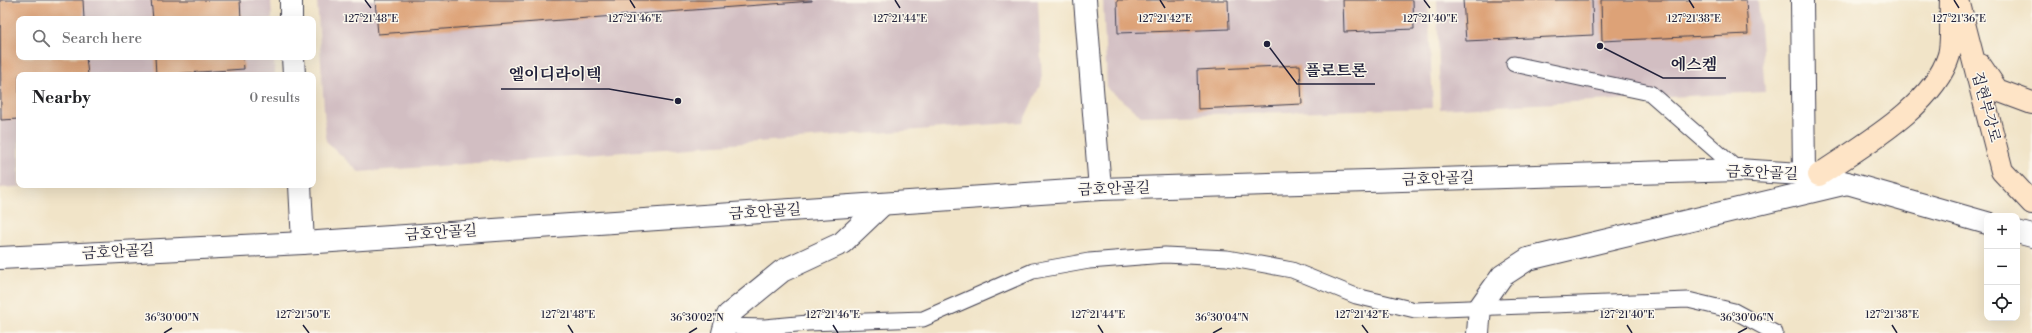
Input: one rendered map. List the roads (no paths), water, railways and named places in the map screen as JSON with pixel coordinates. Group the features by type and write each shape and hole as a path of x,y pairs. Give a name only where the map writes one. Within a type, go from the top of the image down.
{"main road":[{"path":"1812,175 1906,114 1939,79 1949,54 1951,0"},
{"name":"집현부강로","path":"1958,0 2002,170 2032,203"},
{"path":"1972,53 1997,90 2032,103"}],"street":[{"path":"290,0 292,16"},
{"path":"1085,0 1100,189"},
{"path":"1802,0 1812,175"},
{"path":"293,60 294,72"},
{"name":"금호안골길","path":"0,258 303,243 1100,189 1738,170 1812,175 1847,183 1984,222"},
{"path":"1478,333 1480,307 1502,276 1528,259 1847,183"},
{"path":"300,188 303,243"},
{"path":"724,329 728,316 782,271 842,243 883,204"},
{"path":"2020,233 2032,236"}],"lane":[{"path":"1514,64 1650,93 1738,170"},
{"path":"724,329 808,323 923,319 1033,271 1090,261 1165,255 1227,258 1292,270 1356,296 1415,310 1688,300 1734,311 1775,333"}],"place":[{"name":"플로트론","path":"1267,44"},
{"name":"에스켐","path":"1600,46"},
{"name":"엘이디라이텍","path":"678,101"}]}
